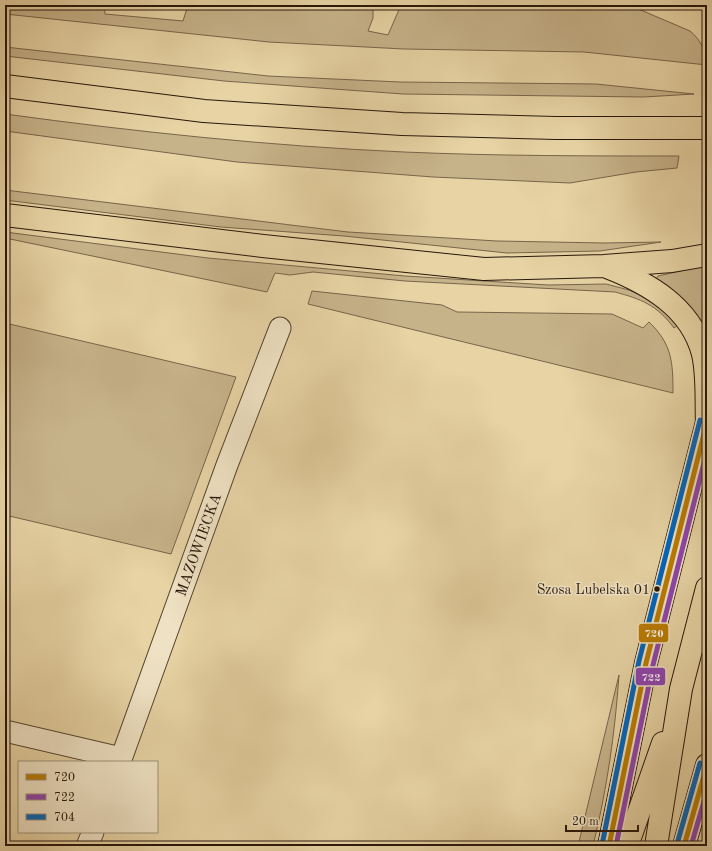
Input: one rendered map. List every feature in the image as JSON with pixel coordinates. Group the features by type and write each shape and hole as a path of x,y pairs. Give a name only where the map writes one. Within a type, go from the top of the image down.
{"main road":[{"path":"5,86 204,111 316,119 402,124 697,128"},
{"path":"5,215 263,246 484,269 604,266 672,261 707,255"},
{"path":"604,266 654,289 667,299 693,329 703,353 706,379 707,423 646,664 609,846"},
{"path":"656,846 682,689 707,588"},
{"path":"627,846 682,689"},
{"path":"684,846 707,765"}],"street":[{"name":"MAZOWIECKA","path":"121,760 227,465 280,328"},
{"path":"5,731 121,760"},
{"path":"87,846 93,833"}],"shaded area":[{"path":"5,5 104,5 105,14 183,21 188,5 373,5 373,18 368,31 388,35 401,5 629,5 690,31 702,46 706,55 707,65 584,52 404,49 269,42 5,14"},
{"path":"5,47 268,76 400,82 596,84 694,94 644,97 403,94 224,81 5,56"},
{"path":"5,114 204,138 304,146 507,155 679,156 677,168 636,172 570,183 433,177 237,162 5,131"},
{"path":"5,190 348,232 497,241 604,243 661,242 600,251 507,253 344,236 221,227 5,200"},
{"path":"5,232 208,258 405,276 548,285 606,284 629,290 646,298 661,307 678,325 674,328 655,308 641,300 615,292 405,281 313,272 290,275 275,273 267,292 5,238"},
{"path":"707,265 707,335 656,279 658,276"},
{"path":"312,291 442,305 457,312 612,314 643,328 649,322 657,330 670,354 673,393 308,304"},
{"path":"5,323 236,377 171,554 5,515"},
{"path":"619,675 610,761 593,846 578,846"}],"transit line":[{"name":"704","path":"602,845 639,661 700,420"},
{"name":"720","path":"609,846 646,663 707,422"},
{"name":"722","path":"616,846 653,665 707,451"},
{"name":"704","path":"677,844 700,763"},
{"name":"720","path":"684,846 707,765"},
{"name":"722","path":"691,846 707,791"}],"place":[{"name":"Szosa Lubelska 01","path":"657,589"}]}
